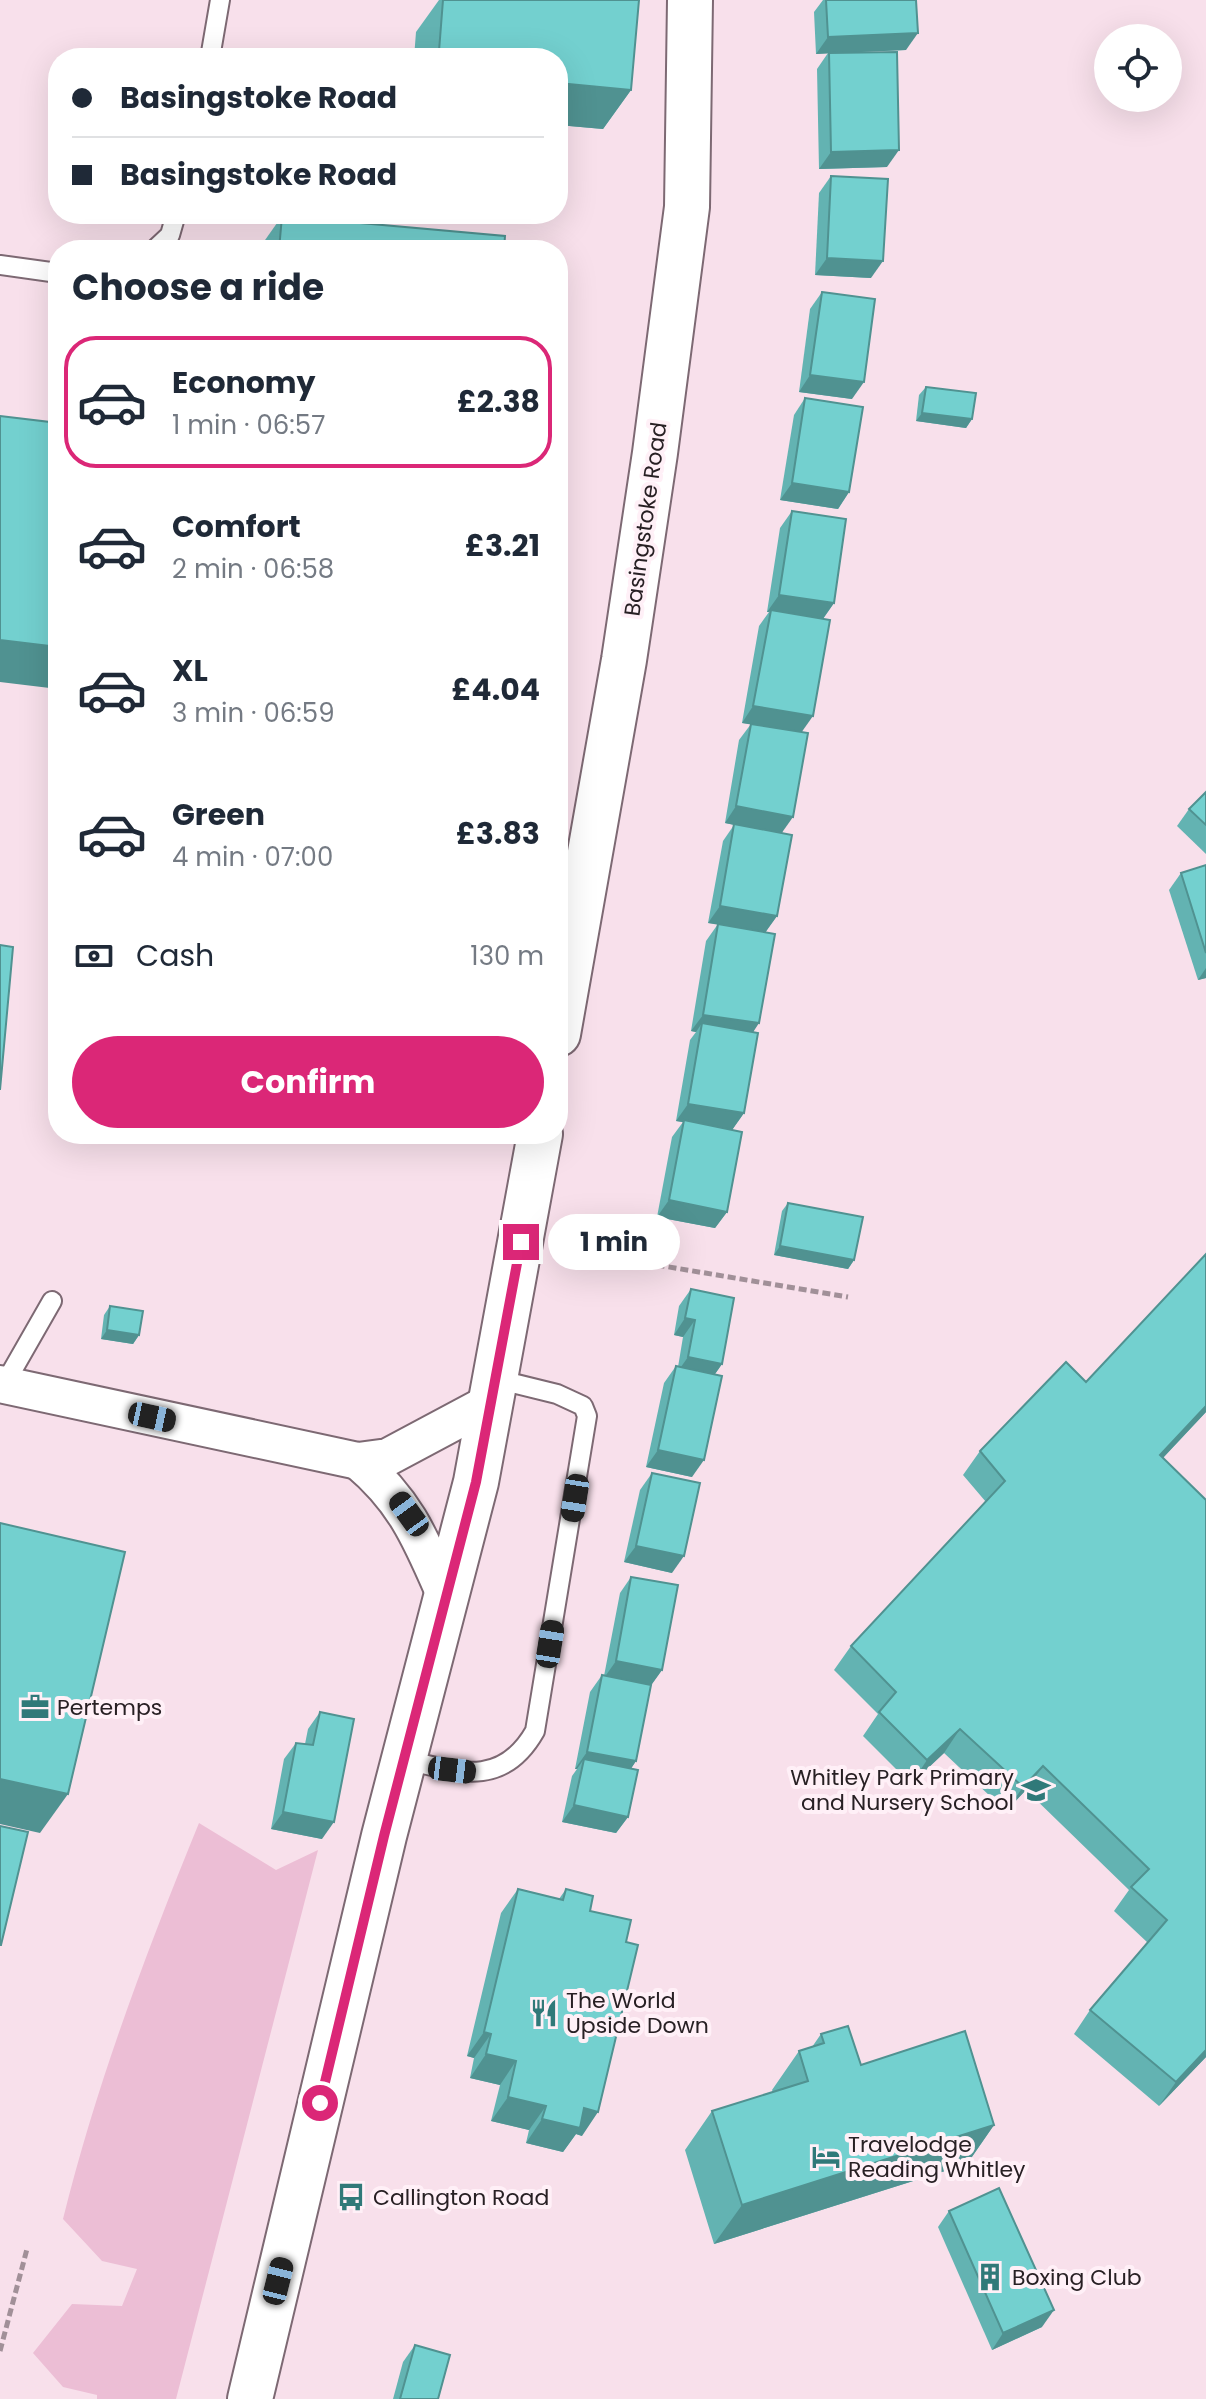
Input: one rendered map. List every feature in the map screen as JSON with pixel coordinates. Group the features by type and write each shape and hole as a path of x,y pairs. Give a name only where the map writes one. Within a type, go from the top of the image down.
{"main road":[{"name":"Basingstoke Road","path":"568,977 624,660 687,207 690,0"},
{"path":"250,2399 403,1759 447,1599 494,1391 538,1144"}],"street":[{"path":"2,1384 358,1461 388,1457 494,1391"},
{"path":"358,1461 382,1481 409,1514 447,1599"}],"lane":[{"path":"212,48 220,0"},
{"path":"0,265 48,272"},
{"path":"2,1384 52,1301"},
{"path":"403,1759 476,1773 515,1759 535,1731 587,1416 583,1406 572,1399 494,1391"}],"path":[{"path":"521,1242 848,1297"},
{"path":"0,2351 27,2249"}],"shaded area":[{"path":"199,1823 276,1870 318,1850 176,2399 97,2399 97,2395 63,2387 33,2353 72,2304 122,2306 137,2269 102,2261 63,2219 91,2118 124,2018"}],"building":[{"path":"443,0 639,0 631,90 568,84 568,48 439,48"},
{"path":"826,0 916,0 918,33 828,37"},
{"path":"897,52 899,150 831,152 829,53"},
{"path":"831,176 888,179 883,261 827,258"},
{"path":"281,224 371,224 505,236 505,240 280,240"},
{"path":"822,292 875,299 864,382 810,375"},
{"path":"926,387 976,393 972,419 922,413"},
{"path":"805,398 863,407 849,492 792,483"},
{"path":"0,416 48,422 48,646 0,640"},
{"path":"792,511 846,519 834,603 779,595"},
{"path":"771,610 830,620 813,716 753,706"},
{"path":"751,724 808,733 793,817 736,806"},
{"path":"1206,792 1206,825 1189,809"},
{"path":"734,824 792,835 777,916 720,906"},
{"path":"1206,865 1206,953 1181,873"},
{"path":"718,924 775,934 759,1023 703,1015"},
{"path":"0,945 13,947 0,1090"},
{"path":"702,1023 758,1033 744,1113 688,1104"},
{"path":"684,1120 742,1132 727,1212 669,1200"},
{"path":"788,1203 863,1217 854,1260 780,1246"},
{"path":"1206,1254 1206,1406 1160,1455 1206,1500 1206,2050 1176,2082 1090,2010 1167,1920 1131,1887 1149,1869 1043,1766 1023,1787 960,1729 927,1760 879,1712 896,1692 851,1646 1005,1481 980,1451 1066,1362 1086,1382"},
{"path":"691,1289 734,1298 722,1364 688,1357 695,1320 685,1318"},
{"path":"110,1306 143,1311 139,1335 107,1330"},
{"path":"676,1366 722,1376 704,1460 658,1450"},
{"path":"652,1473 700,1483 684,1556 636,1546"},
{"name":"Pertemps","path":"0,1523 125,1552 68,1794 0,1779"},
{"path":"631,1577 678,1585 662,1670 616,1661"},
{"path":"602,1675 651,1685 636,1761 587,1752"},
{"path":"320,1712 354,1719 334,1822 283,1812 296,1743 313,1745"},
{"path":"584,1759 638,1770 628,1817 574,1805"},
{"path":"0,1826 28,1832 1,1945 0,1945"},
{"name":"The World Upside Down","path":"518,1889 563,1900 566,1889 593,1896 590,1911 631,1920 626,1942 638,1945 598,2112 584,2108 580,2128 542,2119 546,2106 508,2097 516,2061 486,2054 491,2034 484,2032"},
{"name":"Travelodge Reading Whitley","path":"848,2026 861,2065 965,2031 994,2125 742,2205 712,2111 808,2081 799,2051 824,2043 821,2034"},
{"name":"Boxing Club","path":"999,2188 1054,2310 1003,2333 949,2211"},
{"path":"415,2345 450,2355 438,2399 400,2399"}],"place":[{"name":"Pertemps","path":"35,1707"},
{"name":"Whitley Park Primary and Nursery School","path":"1036,1790"},
{"name":"The World Upside Down","path":"544,2013"},
{"name":"Travelodge Reading Whitley","path":"826,2157"},
{"name":"Callington Road","path":"351,2197"},
{"name":"Boxing Club","path":"990,2277"}],"route":[{"path":"320,2103 403,1759 476,1482 521,1242"}]}
